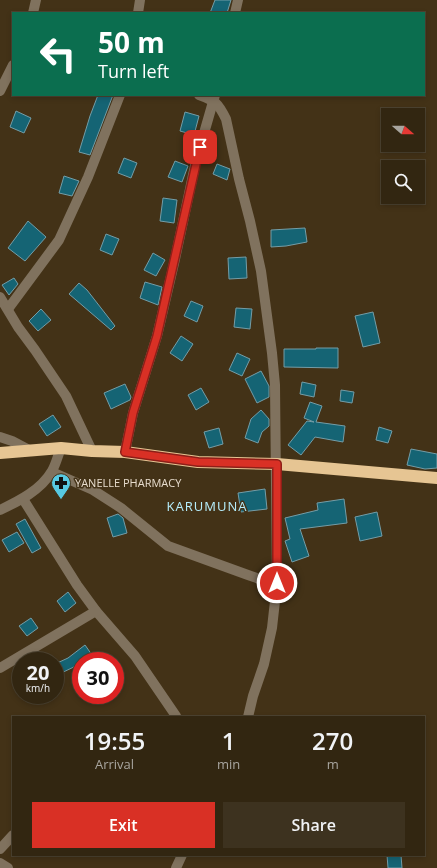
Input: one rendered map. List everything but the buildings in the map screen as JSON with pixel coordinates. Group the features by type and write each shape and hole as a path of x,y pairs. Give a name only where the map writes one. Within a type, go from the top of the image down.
{"highway":[{"path":"0,453 61,448 92,452 125,452 198,462 277,464 437,478"}],"street":[{"path":"33,12 36,0"},
{"path":"138,12 140,0"},
{"path":"235,12 238,0"},
{"path":"0,91 12,67"},
{"path":"8,309 59,240 88,177 120,96"},
{"path":"125,452 133,413 157,336 196,161 214,97"},
{"path":"214,97 226,119 238,179 250,221 261,271 275,385 277,464 277,583 272,628 266,657 248,716"},
{"path":"0,297 18,327 66,396 92,452"},
{"path":"0,438 12,441 29,450"},
{"path":"0,510 23,499 40,485 52,472 61,448"},
{"path":"52,472 94,490 121,508 168,546 248,575 277,583"},
{"path":"23,499 77,585 96,611 135,656 175,716"},
{"path":"0,668 96,611"},
{"path":"0,849 12,836"},
{"path":"176,868 182,856"},
{"path":"0,863 8,868"}],"place":[{"name":"YANELLE PHARMACY","path":"61,500"}],"district":[{"name":"KARUMUNA","path":"207,506"}],"route":[{"path":"200,147 157,336 133,413 125,452 198,462 277,464 277,583"}]}
